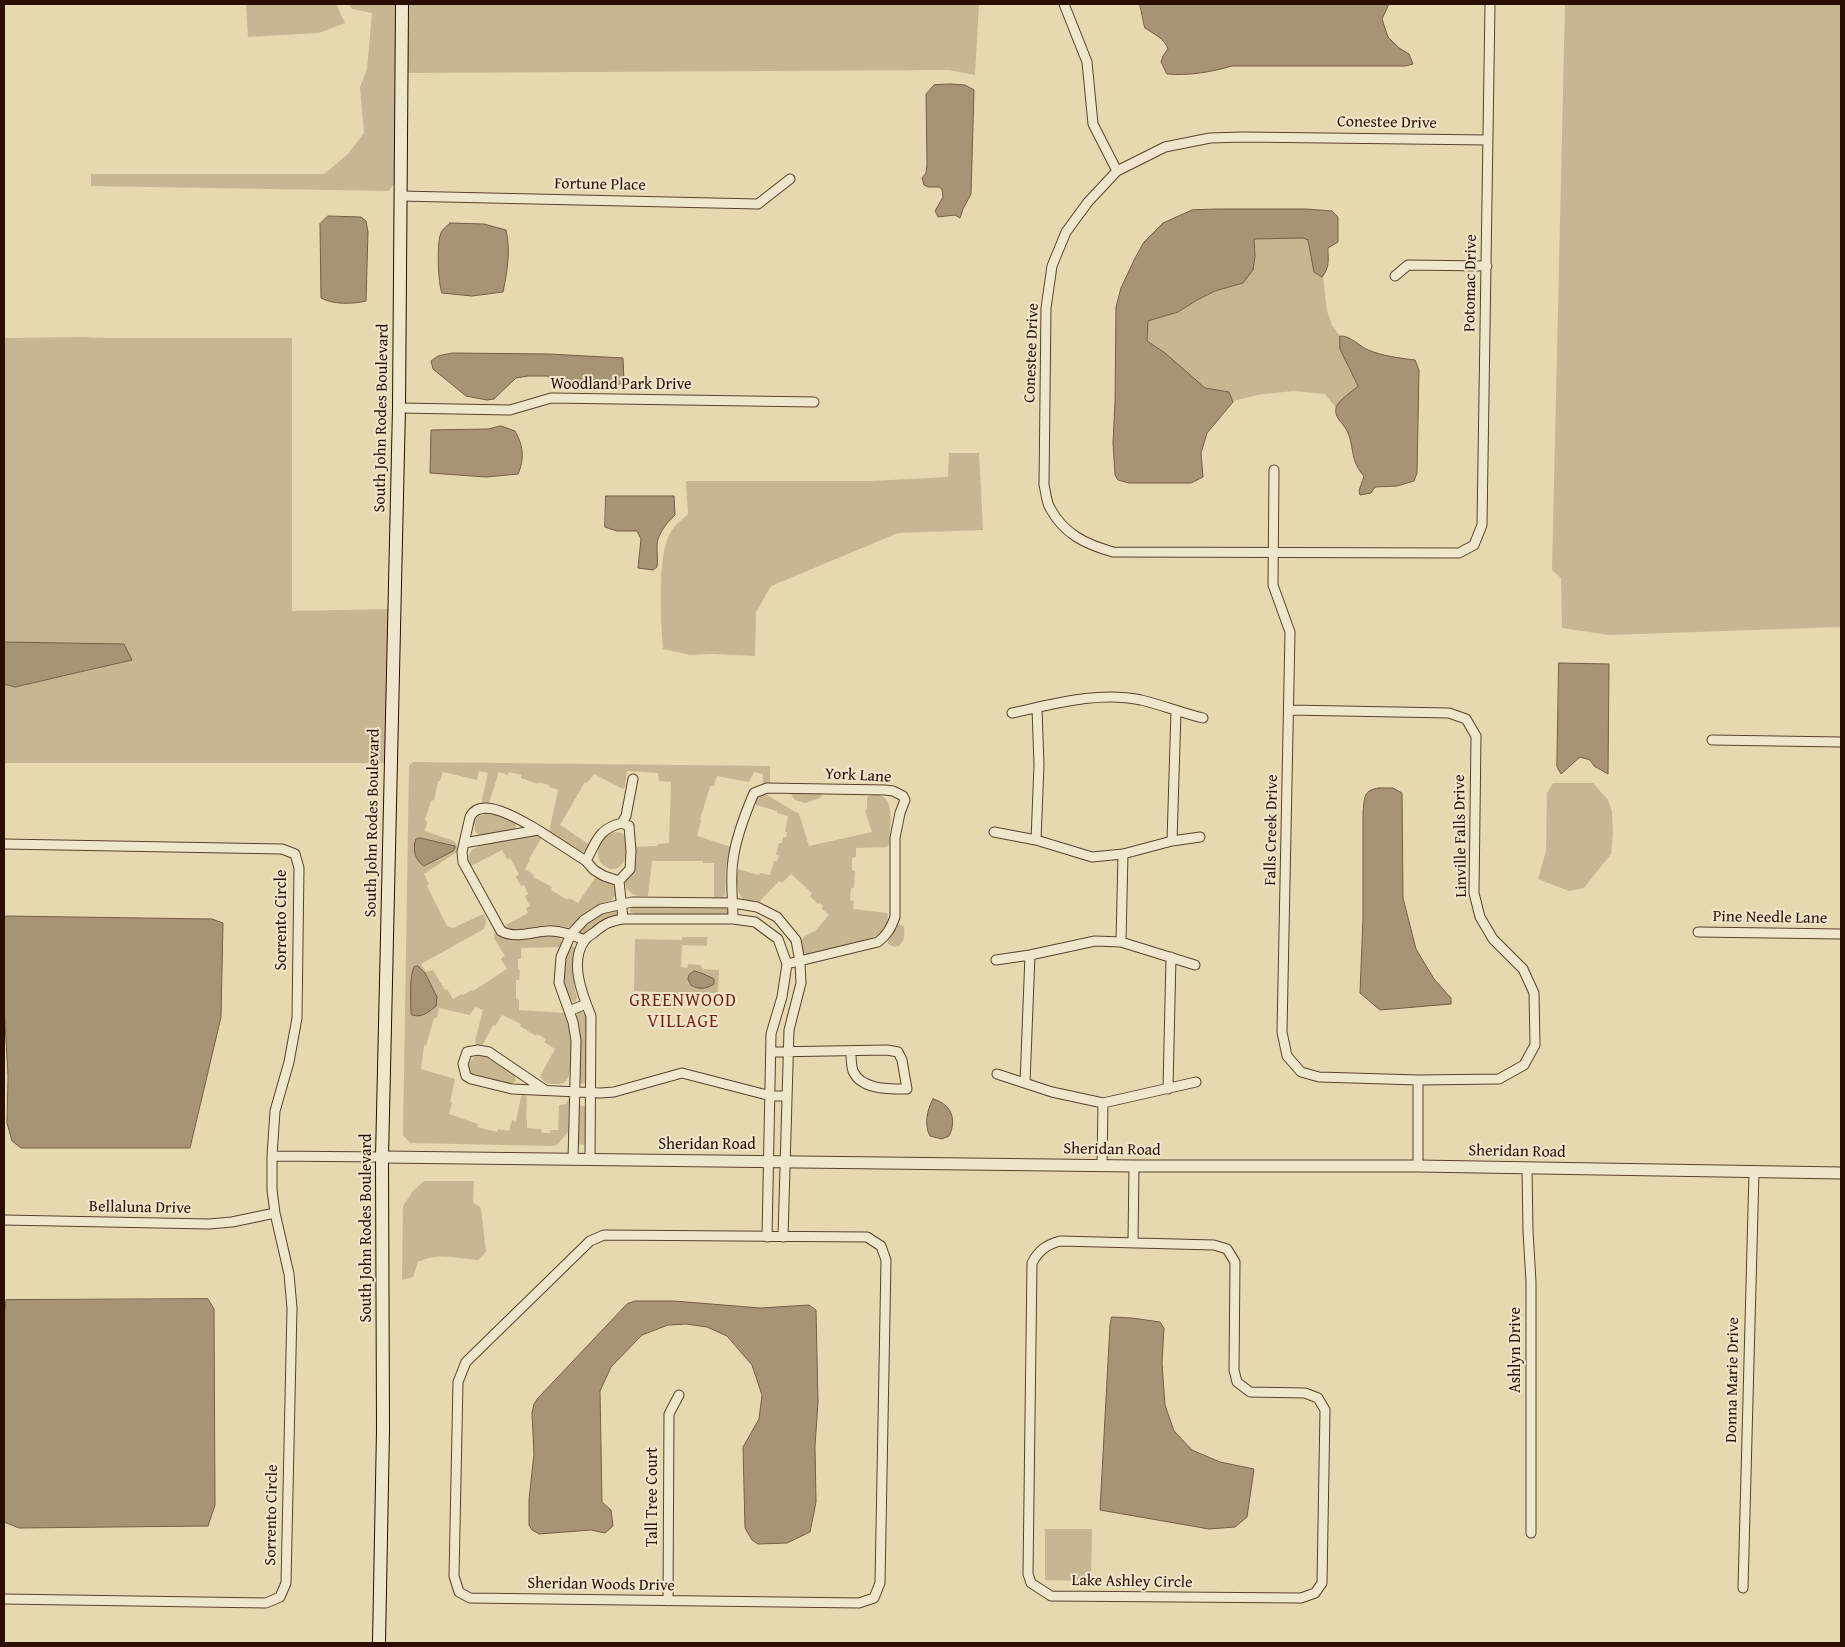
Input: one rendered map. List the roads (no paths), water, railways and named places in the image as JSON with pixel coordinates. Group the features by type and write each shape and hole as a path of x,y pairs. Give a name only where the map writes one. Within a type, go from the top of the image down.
{"main road":[{"name":"South John Rodes Boulevard","path":"379,1643 383,1430 382,1156 399,408 402,4"}],"street":[{"path":"1064,4 1087,62 1092,124 1117,172"},
{"name":"Potomac Drive","path":"1459,553 1474,545 1482,525 1490,4"},
{"name":"Conestee Drive","path":"1459,553 1113,552 1091,546 1069,532 1049,507 1044,485 1046,308 1052,266 1066,232 1088,202 1117,172 1165,147 1210,138 1243,137 1488,140"},
{"name":"Fortune Place","path":"400,196 758,204 790,179"},
{"path":"1395,276 1408,265 1487,266"},
{"name":"Woodland Park Drive","path":"399,408 510,410 550,398 814,402"},
{"name":"Falls Creek Drive","path":"1274,470 1273,585 1290,632 1282,1032 1287,1056 1302,1072 1319,1077 1418,1080"},
{"path":"1012,713 1082,698 1115,697 1140,700 1203,718"},
{"path":"1036,840 1039,765 1037,708"},
{"name":"Linville Falls Drive","path":"1289,710 1450,713 1466,719 1476,736 1474,893 1480,917 1493,939 1523,969 1534,993 1535,1045 1524,1065 1499,1079 1418,1080"},
{"path":"1172,841 1176,711"},
{"path":"1712,740 1841,742"},
{"path":"622,823 626,816 632,779"},
{"name":"York Lane","path":"733,919 731,894 733,861 738,837 754,793 767,788 876,790 894,791 903,796 905,800 900,813 896,838 894,874 896,904 895,917 891,928 878,942 787,964"},
{"path":"585,940 571,934 548,931 508,936 501,931 463,862 462,852 472,813 486,808 501,810 538,830 586,861 590,868 604,876 619,881"},
{"path":"586,861 602,832 622,823 629,826 630,869 619,881 623,920"},
{"path":"464,844 538,830"},
{"path":"994,832 1036,840 1092,856 1123,854 1172,841 1200,837"},
{"name":"Sorrento Circle","path":"4,844 282,848 295,854 299,868 297,1018 289,1062 275,1111 272,1156 272,1190 275,1214 288,1274 292,1308 286,1583 280,1597 266,1603 4,1600"},
{"path":"1121,942 1123,854"},
{"path":"573,1160 576,1041 573,1022 559,983 559,967 562,952 571,934 584,920 601,910 632,902 733,903 757,907 777,917 796,940 800,962 801,983 791,1019 788,1051 783,1237"},
{"path":"590,1160 591,1016 578,974 578,956 585,940 610,921 733,919 755,922 778,939 787,964 782,998 772,1034 767,1237"},
{"name":"Pine Needle Lane","path":"1698,932 1841,934"},
{"path":"996,960 1030,955 1094,941 1121,942 1195,965"},
{"path":"1025,1083 1030,955"},
{"path":"1168,1089 1170,956"},
{"path":"569,1011 586,1004"},
{"path":"545,1090 489,1052 478,1050 467,1052 463,1064 466,1076 471,1080 505,1088 590,1093 614,1092 682,1073 771,1096 787,1096"},
{"path":"771,1052 887,1050 898,1052 902,1060 907,1089 885,1088 865,1083 857,1077 852,1069 851,1051"},
{"path":"997,1074 1052,1092 1102,1103 1196,1082"},
{"path":"1418,1080 1418,1166"},
{"path":"1102,1103 1102,1166"},
{"path":"272,1156 382,1156"},
{"name":"Sheridan Road","path":"382,1156 1102,1166 1418,1166 1841,1173"},
{"path":"1133,1242 1134,1166"},
{"name":"Ashlyn Drive","path":"1527,1168 1531,1282 1531,1532"},
{"name":"Donna Marie Drive","path":"1743,1588 1754,1172"},
{"name":"Bellaluna Drive","path":"4,1220 209,1224 275,1214"},
{"name":"Sheridan Woods Drive","path":"604,1235 783,1237 867,1237 881,1246 886,1260 880,1582 874,1598 858,1602 668,1601 470,1598 459,1592 454,1576 458,1382 466,1362 590,1241 604,1235"},
{"name":"Lake Ashley Circle","path":"1060,1241 1133,1242 1214,1245 1227,1248 1235,1262 1234,1370 1237,1382 1250,1392 1305,1392 1318,1398 1324,1410 1324,1429 1322,1583 1316,1593 1301,1598 1051,1596 1031,1583 1028,1574 1032,1263 1037,1253 1047,1244 1060,1241"},
{"name":"Tall Tree Court","path":"668,1601 669,1414 679,1395"}],"district":[{"name":"GREENWOOD VILLAGE","path":"683,1011"}]}
